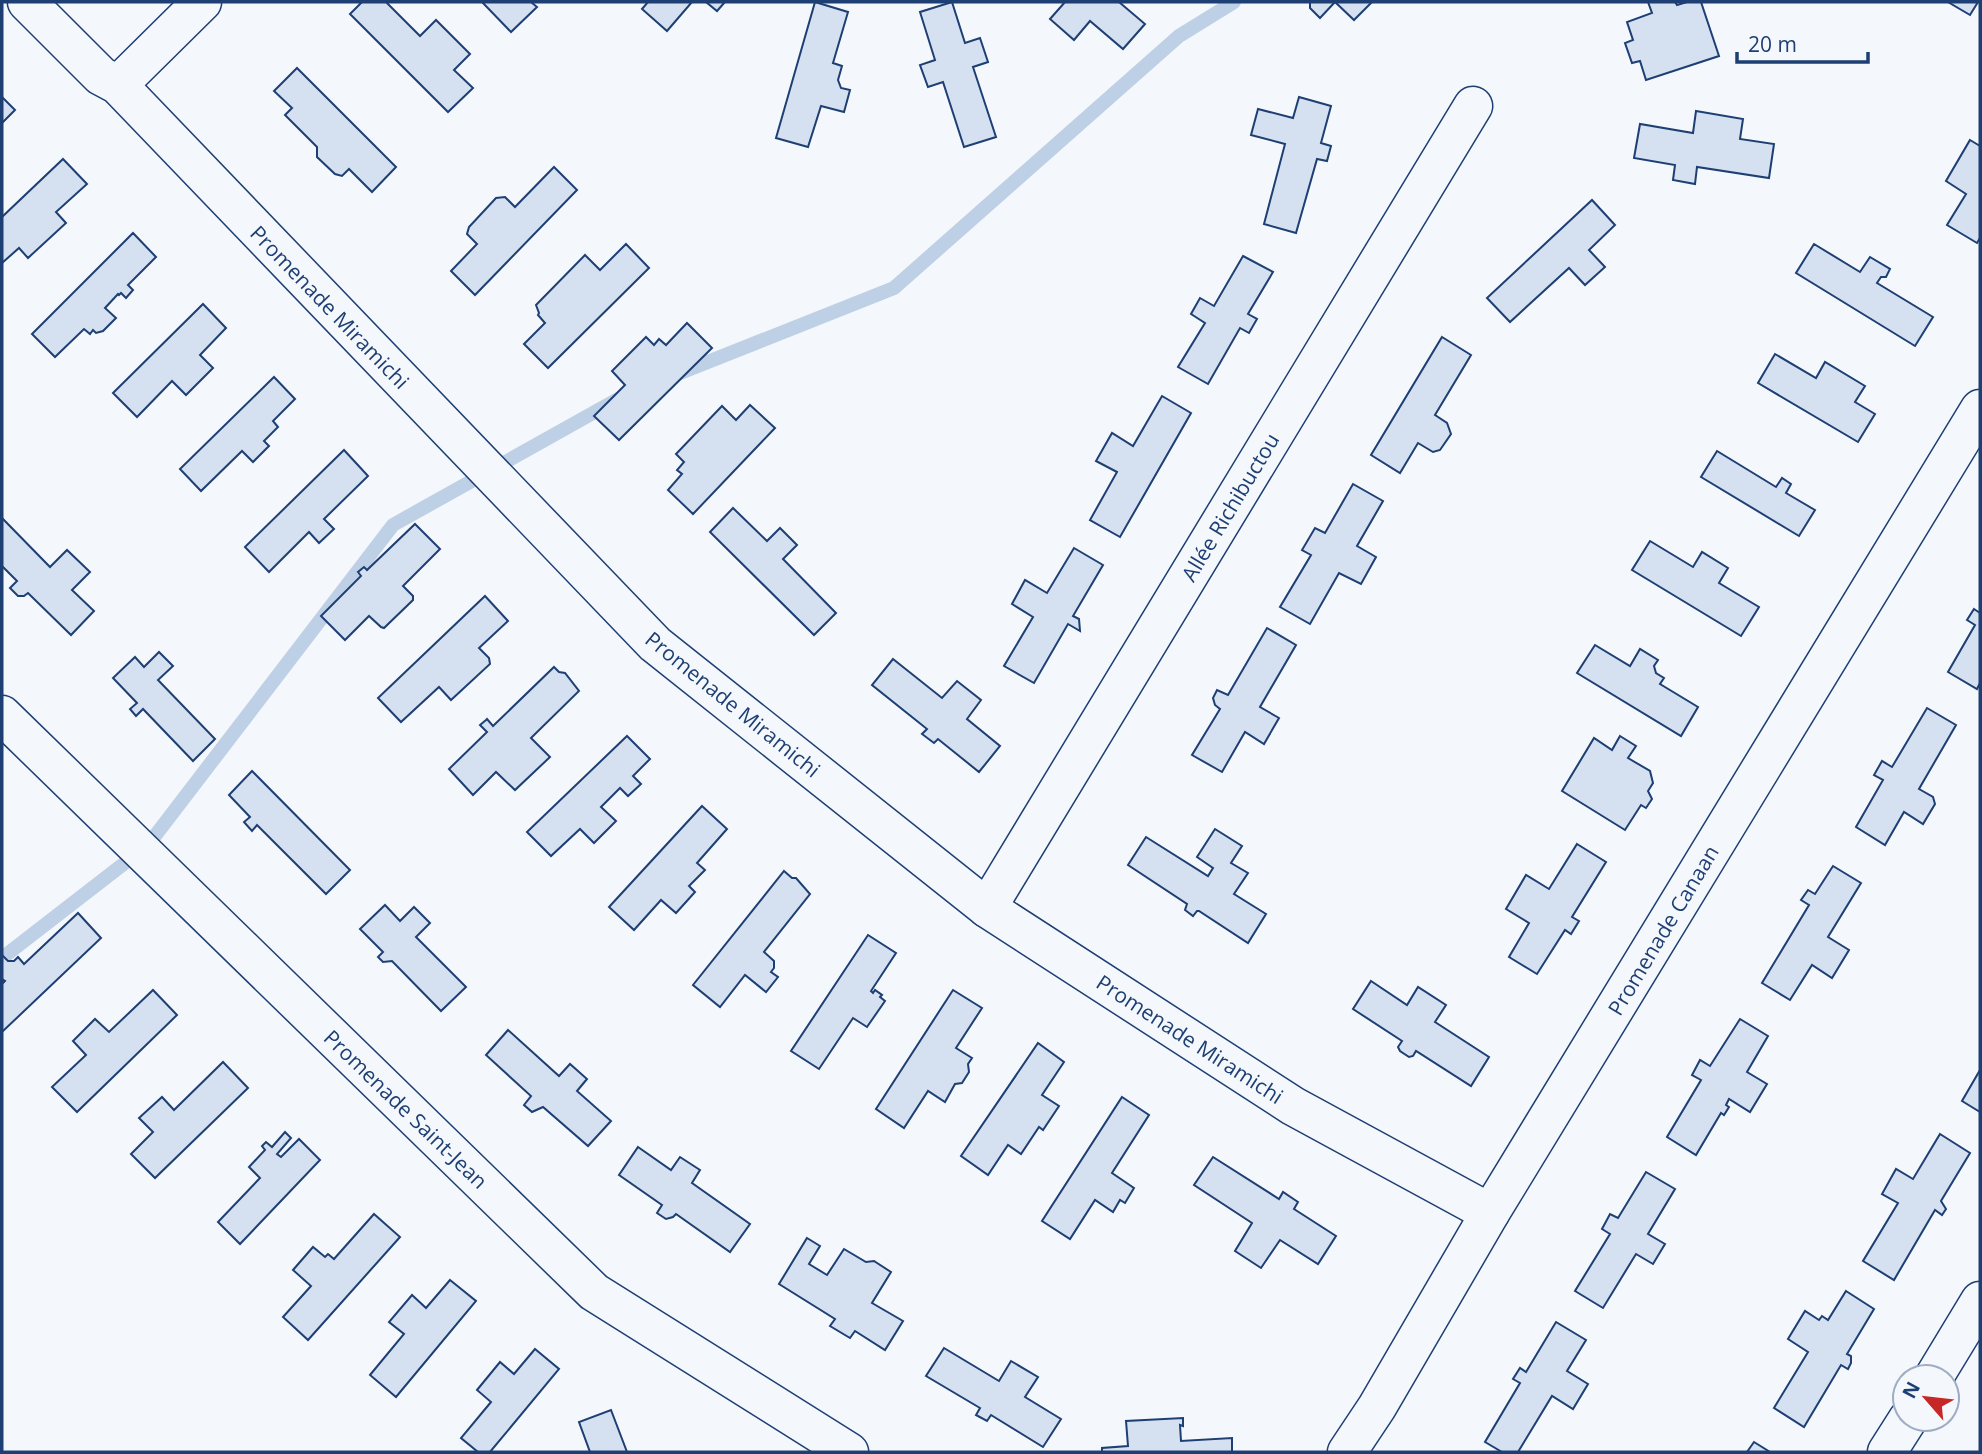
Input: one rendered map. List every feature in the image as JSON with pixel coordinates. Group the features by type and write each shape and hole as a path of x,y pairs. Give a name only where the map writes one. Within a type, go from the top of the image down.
{"street":[{"name":"Promenade Miramichi","path":"27,2 100,76 118,85 655,644 987,908 1293,1106 1490,1213"},
{"path":"118,85 202,2"},
{"name":"Allée Richibuctou","path":"987,908 1473,106"},
{"name":"Promenade Canaan","path":"1348,1452 1490,1213 1980,409"},
{"name":"Promenade Saint-Jean","path":"2,715 594,1292 801,1439 849,1452"},
{"path":"1942,1363 1980,1301"},
{"path":"1887,1452 1899,1433"}],"building":[{"path":"362,2 386,2 420,36 436,20 470,54 454,70 473,88 448,112 350,14"},
{"path":"482,2 531,2 537,7 511,32"},
{"path":"648,2 692,2 667,31 642,9"},
{"path":"706,2 725,2 717,11"},
{"path":"815,2 848,12 833,63 842,66 838,80 841,88 850,90 844,112 821,106 808,147 776,138"},
{"path":"952,2 965,43 980,38 988,62 973,67 996,137 964,147 943,82 928,87 920,65 935,60 920,12"},
{"path":"1065,2 1119,2 1145,24 1123,49 1090,21 1074,40 1050,19"},
{"path":"1310,2 1335,2 1320,18 1310,8"},
{"path":"1335,2 1372,2 1354,20"},
{"path":"1648,2 1675,2 1677,5 1701,2 1719,56 1646,80 1640,61 1632,63 1625,43 1633,40 1627,22 1652,13"},
{"path":"1948,2 1978,2 1970,15"},
{"path":"297,68 396,167 372,192 349,169 342,176 335,174 317,157 317,147 285,115 292,108 274,91"},
{"path":"2,97 15,110 2,123"},
{"path":"1299,97 1331,106 1321,143 1331,146 1327,161 1317,159 1296,233 1264,224 1285,144 1251,135 1258,109 1293,118"},
{"path":"1696,111 1743,119 1740,139 1774,144 1769,178 1697,167 1695,184 1673,180 1675,165 1634,158 1640,124 1693,133"},
{"path":"1970,140 1980,146 1980,238 1977,243 1947,225 1966,194 1946,181"},
{"path":"63,159 87,184 56,212 66,223 28,258 19,248 2,263 2,217"},
{"path":"554,167 577,190 475,295 451,271 477,244 467,234 469,227 496,198 505,197 515,207"},
{"path":"1592,200 1615,225 1589,250 1605,267 1585,285 1569,268 1510,322 1487,298"},
{"path":"133,233 156,257 128,285 133,290 126,298 121,293 118,294 105,308 116,318 103,331 96,333 93,330 90,334 84,329 55,357 32,334"},
{"path":"626,244 649,268 548,368 524,344 545,323 538,315 536,305 585,255 600,270"},
{"path":"1814,244 1860,272 1870,257 1890,269 1886,277 1881,277 1877,283 1933,317 1915,346 1796,273"},
{"path":"1243,256 1273,272 1248,314 1257,319 1249,333 1240,328 1208,384 1178,367 1205,323 1191,314 1200,298 1214,306"},
{"path":"203,304 226,328 200,355 213,368 186,395 172,381 137,417 113,393"},
{"path":"687,323 712,348 619,440 594,416 625,385 612,371 646,337 654,345 659,339 666,345"},
{"path":"1442,337 1471,355 1435,415 1447,423 1451,434 1440,450 1433,452 1418,443 1400,473 1371,455"},
{"path":"1775,354 1816,378 1825,362 1865,386 1855,402 1875,414 1858,442 1758,383"},
{"path":"274,377 295,399 273,421 278,427 264,441 269,446 253,462 242,451 201,491 180,469"},
{"path":"1162,396 1191,413 1120,537 1090,520 1117,472 1096,461 1112,433 1133,446"},
{"path":"750,405 775,428 693,514 668,490 682,474 677,470 684,462 676,454 722,406 736,420"},
{"path":"344,450 368,476 324,519 334,529 319,543 309,532 269,572 245,547"},
{"path":"1717,451 1776,487 1782,478 1791,484 1786,493 1815,510 1799,536 1701,477"},
{"path":"1353,484 1383,501 1357,546 1376,557 1361,584 1339,573 1310,624 1280,607 1311,555 1302,550 1315,528 1325,533"},
{"path":"733,508 767,541 780,528 797,545 783,559 836,613 814,635 710,532"},
{"path":"2,518 50,567 67,550 90,572 72,590 94,611 71,635 28,593 18,596 10,588 17,581 2,566"},
{"path":"415,524 440,549 403,586 413,596 413,600 384,628 369,616 345,640 321,616 361,576 358,572 364,567 367,570"},
{"path":"1650,541 1693,567 1702,552 1728,568 1719,583 1759,607 1741,636 1632,570"},
{"path":"1074,548 1103,565 1073,616 1079,619 1080,631 1068,624 1034,683 1004,666 1033,617 1012,604 1025,580 1047,593"},
{"path":"485,596 508,621 479,648 489,658 490,664 451,700 439,687 401,722 378,698"},
{"path":"1974,609 1980,613 1980,683 1977,689 1948,672 1975,625 1967,620"},
{"path":"1267,628 1296,645 1260,707 1279,718 1264,744 1245,732 1222,772 1192,755 1220,709 1213,698 1217,690 1228,695"},
{"path":"1595,645 1630,666 1640,649 1658,660 1654,666 1656,673 1664,678 1660,684 1698,707 1681,736 1577,673"},
{"path":"159,652 173,666 158,680 215,739 193,761 143,709 136,716 130,709 137,703 113,678 135,657 144,667"},
{"path":"893,659 942,698 957,681 981,700 967,719 1000,746 979,772 938,739 934,743 922,734 927,729 872,685"},
{"path":"554,667 565,673 579,691 531,738 550,757 515,790 496,772 473,795 449,769 487,732 480,725 487,719 493,726"},
{"path":"1927,708 1956,725 1919,789 1933,797 1935,804 1923,824 1904,812 1885,845 1856,827 1883,780 1874,775 1882,761 1892,767"},
{"path":"627,736 650,759 633,776 641,784 628,796 620,788 601,807 616,821 594,843 580,829 551,856 527,832"},
{"path":"1620,736 1636,746 1628,758 1650,771 1653,783 1648,791 1652,799 1646,808 1641,805 1625,830 1562,791 1594,738 1612,750"},
{"path":"252,771 350,870 326,894 257,825 252,831 244,822 250,817 229,795"},
{"path":"702,806 727,829 697,863 705,870 689,886 695,892 676,913 661,900 634,930 609,907"},
{"path":"1215,829 1242,846 1231,863 1248,873 1234,894 1266,914 1248,943 1199,911 1193,916 1185,910 1187,904 1128,865 1146,837 1208,876 1213,868 1197,857"},
{"path":"1577,844 1606,862 1572,917 1579,921 1571,934 1565,930 1537,974 1509,957 1529,923 1506,909 1526,875 1549,889"},
{"path":"1833,866 1861,883 1828,937 1849,950 1832,978 1812,965 1790,1000 1762,983 1809,905 1801,900 1808,890 1815,894"},
{"path":"784,871 796,878 810,894 764,952 774,961 771,972 778,977 766,992 745,975 720,1007 693,985"},
{"path":"385,905 400,921 414,907 430,923 416,937 466,987 441,1011 392,961 383,962 378,957 383,952 360,929"},
{"path":"78,913 101,938 2,1032 2,984 5,981 2,979 2,955 8,961 14,961 18,957 24,964"},
{"path":"868,935 896,953 871,991 873,993 875,990 882,995 880,997 885,1001 867,1027 853,1018 819,1069 791,1051"},
{"path":"1371,981 1407,1005 1418,987 1446,1005 1435,1022 1489,1057 1471,1086 1416,1051 1409,1057 1398,1047 1402,1041 1353,1009"},
{"path":"153,990 177,1015 77,1112 52,1087 86,1055 73,1041 95,1019 109,1032"},
{"path":"953,990 982,1008 956,1048 972,1058 968,1064 969,1072 962,1083 955,1084 945,1102 928,1091 904,1128 876,1109"},
{"path":"1740,1019 1768,1036 1747,1072 1767,1084 1750,1112 1729,1099 1726,1105 1729,1107 1724,1115 1721,1113 1696,1155 1667,1137 1701,1080 1692,1075 1700,1060 1710,1066"},
{"path":"508,1030 559,1076 570,1064 587,1079 577,1091 611,1121 588,1146 543,1107 532,1112 524,1105 531,1096 486,1055"},
{"path":"1038,1043 1064,1062 1042,1095 1059,1106 1043,1130 1039,1127 1021,1154 1008,1145 988,1175 961,1156"},
{"path":"223,1062 248,1088 155,1178 131,1154 153,1132 139,1118 162,1097 174,1110"},
{"path":"1980,1070 1980,1112 1962,1101"},
{"path":"1122,1097 1149,1115 1112,1173 1134,1188 1125,1203 1120,1200 1113,1212 1095,1200 1070,1239 1042,1221"},
{"path":"285,1132 291,1138 277,1154 281,1157 299,1139 320,1160 240,1244 218,1222 260,1178 249,1167 265,1150 262,1146 266,1142 272,1147"},
{"path":"1940,1134 1970,1153 1941,1201 1946,1209 1942,1215 1935,1210 1894,1280 1863,1261 1898,1203 1882,1194 1896,1169 1913,1179"},
{"path":"638,1147 671,1170 680,1157 700,1170 692,1183 750,1224 730,1252 676,1214 666,1219 657,1213 662,1205 619,1175"},
{"path":"1213,1157 1279,1199 1283,1192 1298,1202 1294,1209 1336,1236 1318,1264 1280,1240 1261,1268 1235,1251 1252,1223 1194,1185"},
{"path":"1646,1172 1675,1189 1648,1234 1665,1244 1653,1264 1636,1254 1603,1308 1575,1291 1610,1234 1602,1229 1610,1214 1618,1218"},
{"path":"374,1214 400,1237 308,1340 283,1317 311,1286 293,1270 313,1247 325,1257 328,1254 334,1259"},
{"path":"807,1238 820,1246 809,1264 827,1275 844,1249 866,1262 874,1261 891,1272 872,1303 903,1321 885,1350 855,1331 850,1338 830,1326 835,1319 779,1284"},
{"path":"450,1280 476,1301 396,1397 370,1375 404,1334 389,1322 412,1295 426,1308"},
{"path":"1846,1291 1874,1309 1847,1354 1851,1356 1848,1369 1841,1365 1804,1427 1774,1408 1808,1352 1788,1339 1805,1311 1819,1320 1822,1316 1828,1320"},
{"path":"1556,1322 1586,1340 1567,1371 1588,1384 1573,1409 1552,1396 1518,1452 1502,1452 1485,1442 1520,1383 1513,1379 1520,1368 1526,1372"},
{"path":"944,1348 999,1381 1011,1361 1038,1377 1025,1397 1061,1419 1043,1447 991,1415 987,1421 976,1415 980,1408 926,1376"},
{"path":"535,1349 559,1369 490,1452 478,1452 461,1438 491,1402 477,1390 500,1362 514,1374"},
{"path":"611,1410 627,1452 590,1452 579,1422"},
{"path":"1183,1418 1183,1426 1180,1425 1181,1441 1232,1438 1232,1452 1102,1452 1102,1448 1128,1446 1126,1421"},
{"path":"1754,1442 1770,1452 1747,1452"}],"waterway":[{"path":"675,375 894,288 1179,36 1234,2"},
{"path":"2,958 148,845 393,525 618,399"}]}
